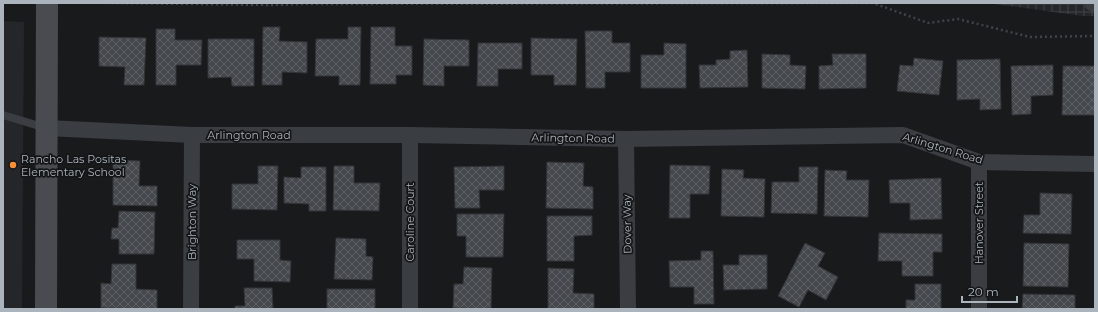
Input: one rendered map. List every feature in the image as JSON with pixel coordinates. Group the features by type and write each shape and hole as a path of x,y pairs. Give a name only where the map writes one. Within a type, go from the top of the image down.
{"main road":[{"path":"46,309 47,3"}],"street":[{"name":"Arlington Road","path":"47,128 192,135 410,135 626,139 903,135 979,162 1095,164"},
{"name":"Brighton Way","path":"191,309 192,135"},
{"name":"Caroline Court","path":"410,135 410,309"},
{"name":"Dover Way","path":"626,139 628,309"},
{"name":"Hanover Street","path":"979,162 979,309"}],"lane":[{"path":"3,115 47,128"}],"path":[{"path":"111,3 873,3 928,23 958,19 1030,37 1095,36"}],"shaded area":[{"path":"988,3 1095,3 1095,16 1082,16"},
{"name":"Rancho Las Positas Elementary School","path":"3,21 24,22 22,309 3,309"}],"building":[{"path":"263,27 280,27 279,41 307,42 307,73 282,72 282,85 262,85"},
{"path":"348,27 361,27 360,85 339,85 339,76 315,76 316,39 348,39"},
{"path":"371,27 395,27 395,46 412,46 412,75 396,75 396,84 370,84"},
{"path":"156,29 175,29 175,40 202,40 201,65 176,65 176,85 156,85"},
{"path":"585,31 612,31 612,43 630,43 630,72 605,72 605,88 586,88"},
{"path":"99,37 146,38 144,85 124,85 125,67 99,66"},
{"path":"531,38 577,39 576,85 554,85 554,75 531,75"},
{"path":"208,39 254,39 254,86 232,86 231,77 208,78"},
{"path":"424,39 469,40 469,66 444,66 444,86 423,85"},
{"path":"478,43 522,43 522,69 498,69 498,86 477,86"},
{"path":"664,43 686,44 686,88 641,88 641,55 664,55"},
{"path":"747,50 748,87 700,88 699,65 716,65 716,60 730,59 730,51"},
{"path":"762,54 790,55 790,65 806,66 805,89 762,88"},
{"path":"832,54 866,54 866,88 819,89 819,66 833,65"},
{"path":"914,58 943,61 939,95 897,91 900,65 913,66"},
{"path":"1000,59 1001,109 980,110 980,99 957,100 957,60"},
{"path":"1053,65 1053,95 1031,96 1031,114 1012,115 1011,66"},
{"path":"1063,66 1095,66 1095,115 1062,115"},
{"path":"113,160 140,161 139,186 157,186 157,206 113,205"},
{"path":"547,162 584,163 583,186 593,187 593,209 546,208"},
{"path":"670,165 710,166 709,194 690,194 690,218 669,218"},
{"path":"258,166 278,166 277,210 232,209 232,184 258,184"},
{"path":"334,166 354,166 354,183 380,183 379,211 333,210"},
{"path":"504,166 504,190 479,190 480,208 455,208 454,167"},
{"path":"301,167 326,167 326,211 309,211 309,204 284,203 284,177 301,178"},
{"path":"799,167 818,167 817,214 771,213 772,182 799,182"},
{"path":"722,169 744,170 743,178 765,179 764,217 721,216"},
{"path":"825,170 847,171 846,180 869,180 868,217 824,216"},
{"path":"941,178 942,219 910,220 910,203 890,203 889,180"},
{"path":"1040,193 1072,194 1071,234 1023,233 1024,215 1040,215"},
{"path":"119,211 155,212 154,254 119,254 119,239 111,239 112,228 118,228"},
{"path":"457,214 504,214 503,257 466,257 466,236 457,236"},
{"path":"547,216 592,216 592,235 574,236 574,261 547,261"},
{"path":"879,233 942,234 942,252 933,252 933,276 902,276 902,261 878,261"},
{"path":"336,238 366,239 366,256 373,257 372,280 334,279"},
{"path":"237,240 280,240 280,260 291,261 290,282 254,281 254,259 237,259"},
{"path":"805,243 825,253 818,266 838,277 826,300 808,290 799,307 778,296"},
{"path":"1024,243 1069,244 1068,287 1023,286"},
{"path":"701,251 713,251 714,304 694,304 694,287 670,287 669,261 701,260"},
{"path":"739,255 767,255 767,289 724,290 723,265 739,265"},
{"path":"112,264 136,264 136,289 157,290 157,309 101,308 101,283 111,284"},
{"path":"464,267 492,268 491,309 453,308 454,284 463,284"},
{"path":"548,268 574,269 573,293 594,294 594,309 548,309"},
{"path":"915,284 941,284 941,309 906,309 906,300 915,300"},
{"path":"244,288 272,288 273,309 235,309 235,306 245,306"},
{"path":"327,289 375,289 375,309 327,309"},
{"path":"1023,294 1075,295 1075,309 1022,309"}],"place":[{"name":"Rancho Las Positas Elementary School","path":"13,165"}]}
